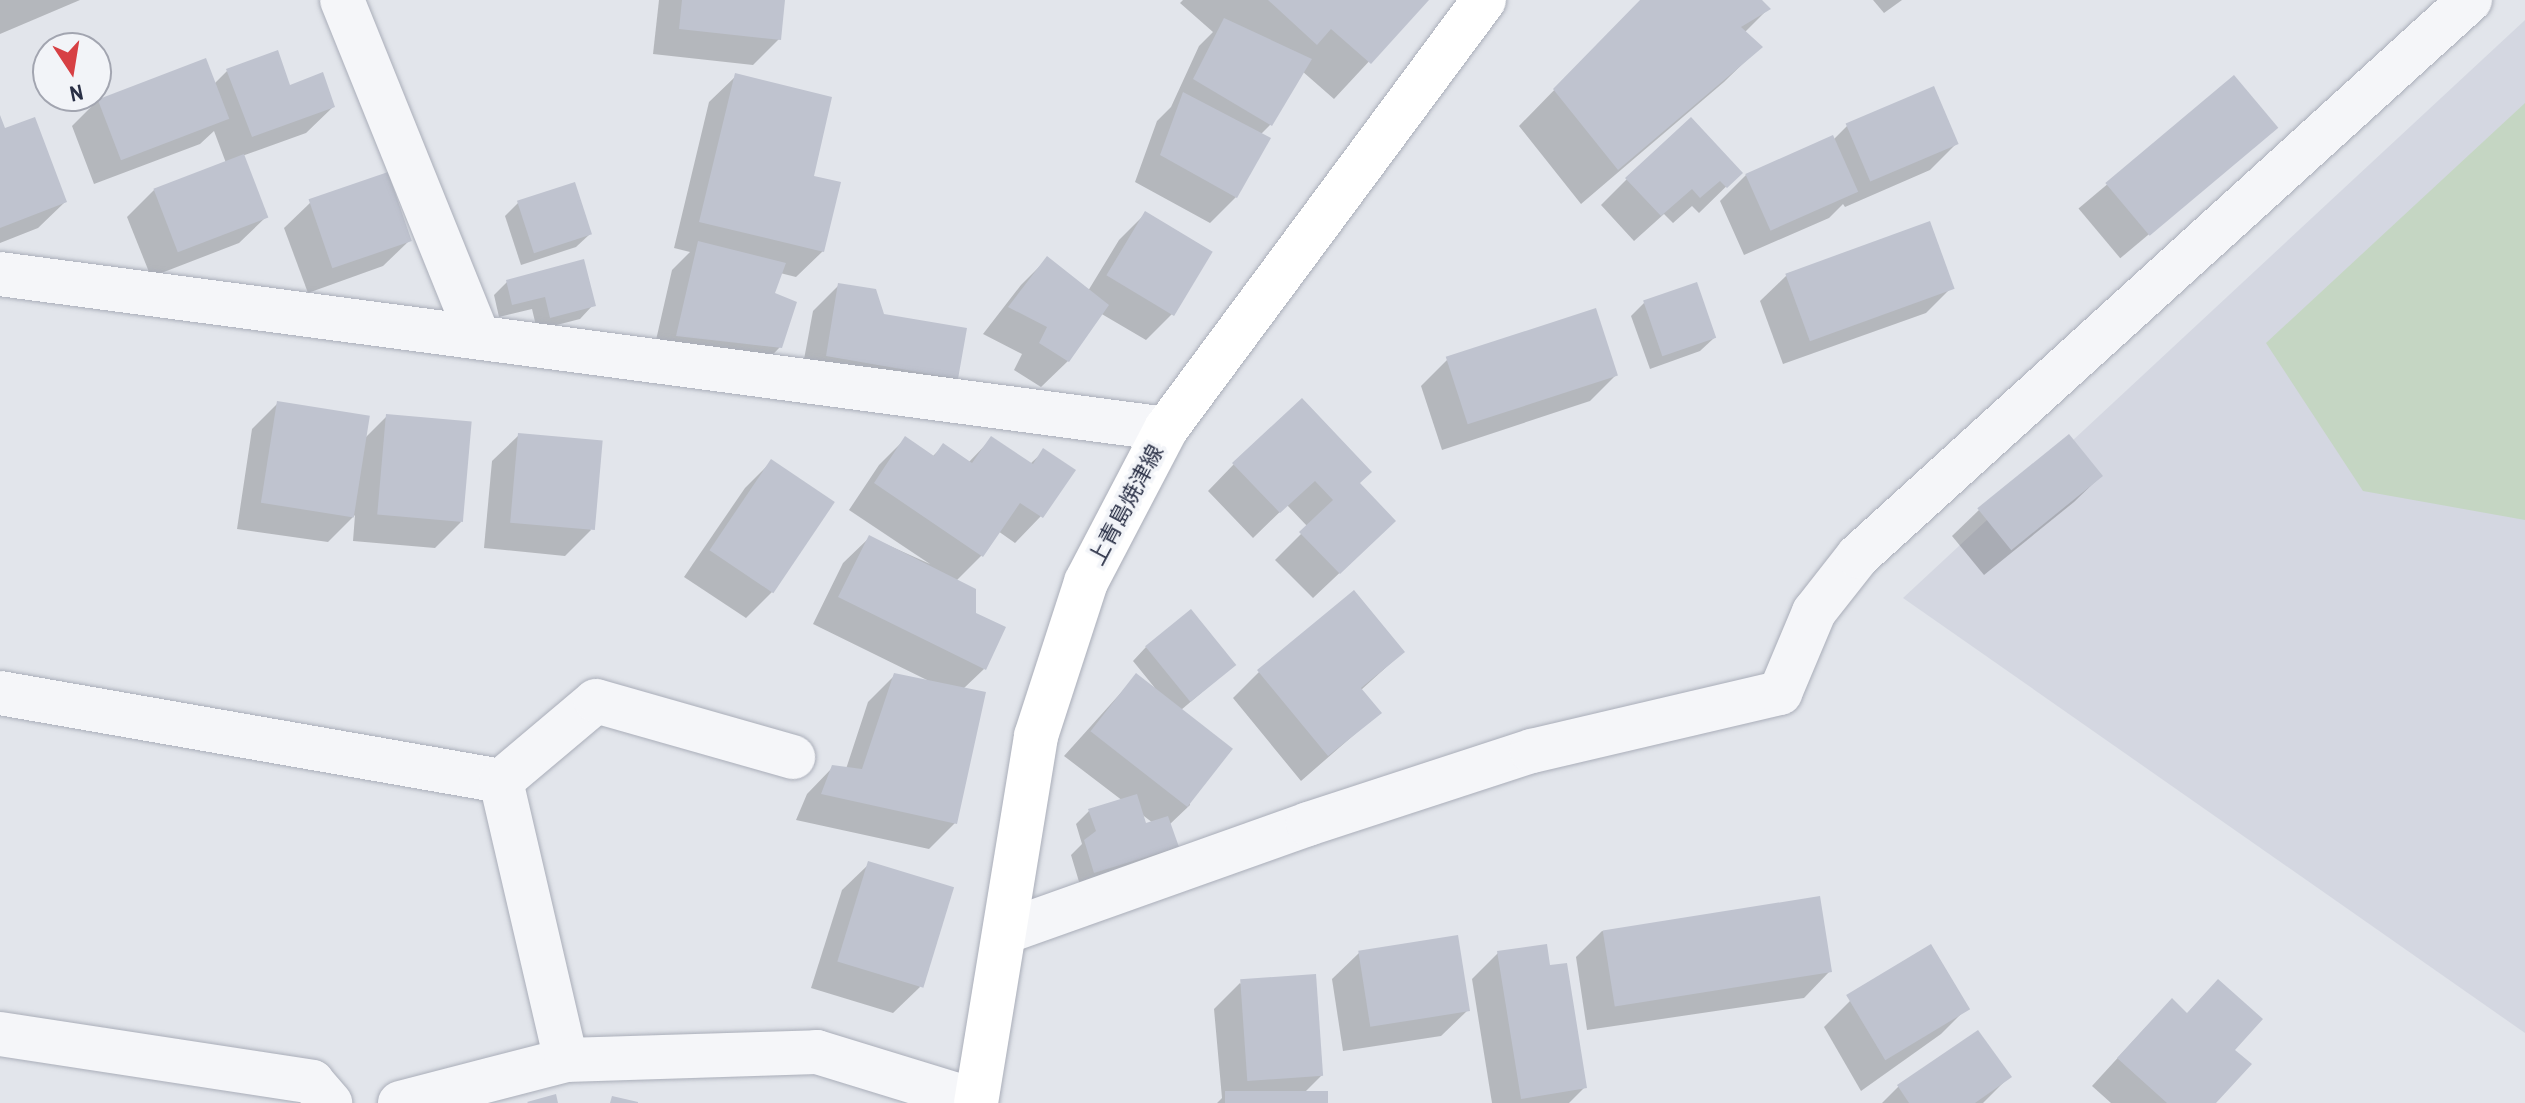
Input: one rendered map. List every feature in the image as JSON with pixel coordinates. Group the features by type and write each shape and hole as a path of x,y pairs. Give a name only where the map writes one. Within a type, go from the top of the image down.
{"main road":[{"name":"上青島焼津線","path":"976,1102 1036,736 1086,582 1166,429 1484,0"}],"street":[{"path":"342,0 477,334"},
{"path":"1005,932 1308,824 1532,751 1780,693 1814,612 1858,556 2470,0"},
{"path":"0,274 477,334 1166,429"},
{"path":"0,693 501,781"},
{"path":"501,781 596,701 793,757"},
{"path":"501,781 566,1060"},
{"path":"0,1034 312,1082 330,1103"},
{"path":"400,1103 566,1060 817,1052 976,1102"}],"shaded area":[{"path":"2525,20 2525,1033 1903,598"}],"green space":[{"path":"2525,103 2525,520 2363,491 2266,343"}],"building":[{"path":"682,0 785,0 781,40 679,29"},
{"path":"1268,0 1429,0 1371,64 1331,29 1317,45"},
{"path":"1640,0 1762,0 1771,9 1741,27 1763,47 1618,170 1553,89"},
{"path":"1224,18 1312,59 1272,126 1193,79"},
{"path":"278,50 290,85 323,72 335,107 252,137 226,69"},
{"path":"206,58 229,119 121,160 102,112 112,112 112,94"},
{"path":"735,73 832,97 814,176 841,182 824,252 699,222"},
{"path":"2234,75 2278,128 2150,236 2105,183"},
{"path":"1934,86 1959,144 1870,182 1846,124"},
{"path":"1183,92 1271,138 1237,198 1160,155"},
{"path":"0,115 5,128 35,117 67,202 0,228"},
{"path":"1691,117 1743,173 1727,188 1720,181 1700,198 1692,189 1661,216 1625,178"},
{"path":"1833,135 1858,192 1771,231 1745,174"},
{"path":"244,154 268,217 178,252 153,189"},
{"path":"388,172 412,241 332,268 309,199"},
{"path":"575,182 592,234 534,253 517,201"},
{"path":"1145,211 1213,252 1174,316 1106,275"},
{"path":"1930,221 1955,289 1810,341 1785,274"},
{"path":"698,241 786,263 775,293 797,302 782,348 676,336"},
{"path":"1047,256 1109,305 1069,362 1039,343 1047,327 1008,307"},
{"path":"584,259 596,306 550,318 545,297 512,305 506,280"},
{"path":"1697,282 1716,338 1662,356 1643,301"},
{"path":"838,283 876,289 884,314 967,328 958,379 826,356"},
{"path":"1596,308 1618,376 1468,424 1446,357"},
{"path":"1302,398 1372,472 1360,483 1396,521 1340,574 1299,532 1333,500 1315,481 1280,513 1232,463"},
{"path":"277,401 370,416 354,517 261,503"},
{"path":"386,414 472,421 463,522 377,515"},
{"path":"518,433 603,440 595,530 510,523"},
{"path":"2069,434 2103,476 2011,550 1977,508"},
{"path":"905,436 934,456 943,443 972,463 991,436 1033,464 1043,448 1076,470 1043,518 1020,503 983,557 874,483"},
{"path":"771,459 835,502 773,593 709,550"},
{"path":"869,535 976,589 976,613 1006,627 986,670 838,597"},
{"path":"1354,590 1405,652 1361,688 1382,713 1328,756 1257,670"},
{"path":"1191,609 1236,665 1190,702 1145,646"},
{"path":"894,673 986,692 957,824 821,794 832,765 862,769"},
{"path":"1136,673 1233,749 1187,807 1090,731"},
{"path":"1137,794 1146,823 1168,816 1179,847 1094,873 1084,840 1096,831 1088,809"},
{"path":"868,861 954,887 923,988 837,961"},
{"path":"1820,896 1832,972 1615,1006 1603,930"},
{"path":"1458,935 1470,1011 1370,1027 1358,951"},
{"path":"1547,944 1550,965 1567,963 1587,1088 1521,1099 1497,951"},
{"path":"1931,944 1970,1009 1885,1060 1846,995"},
{"path":"1316,974 1323,1076 1247,1081 1240,979"},
{"path":"2218,979 2263,1019 2235,1050 2252,1064 2216,1103 2167,1103 2117,1058 2172,998 2187,1013"},
{"path":"1978,1030 2012,1077 1975,1103 1909,1103 1897,1085"},
{"path":"1225,1091 1328,1091 1328,1103 1225,1103"},
{"path":"556,1094 558,1103 527,1102"},
{"path":"612,1096 638,1102 638,1103 610,1103"}]}
